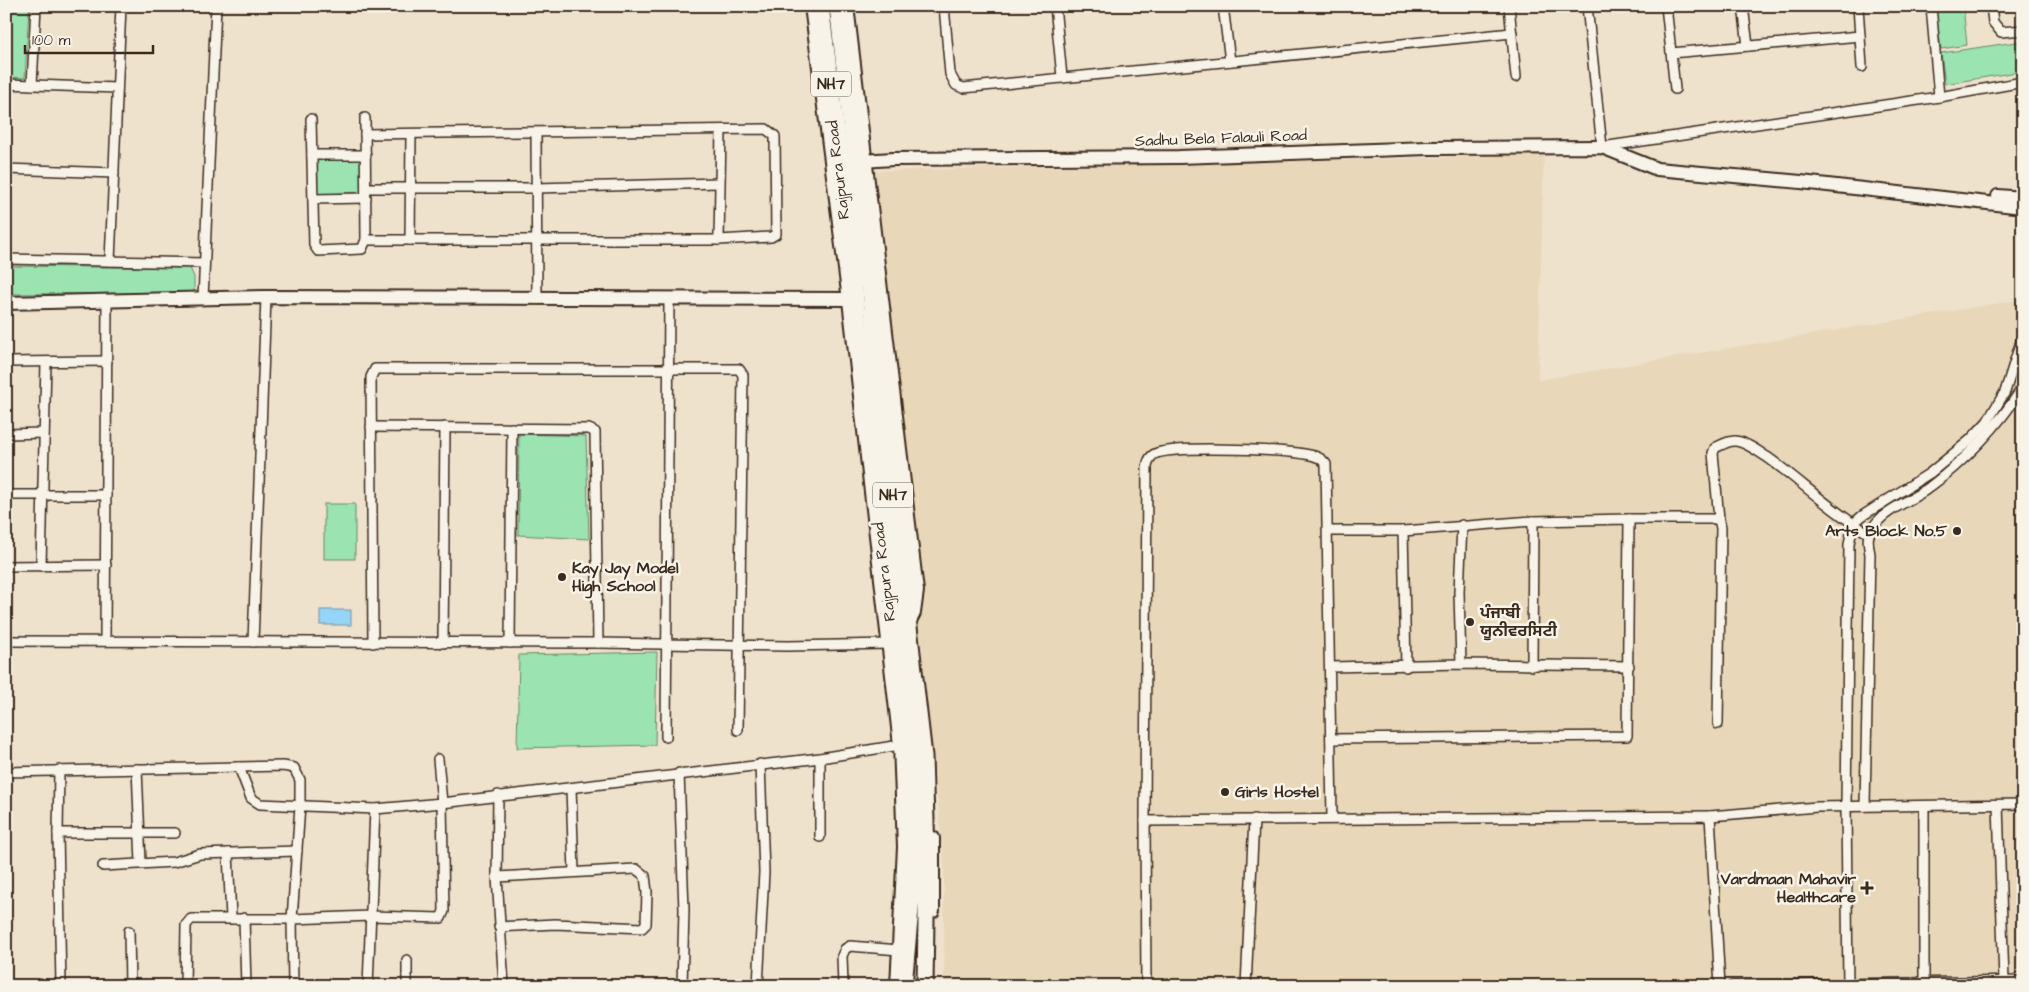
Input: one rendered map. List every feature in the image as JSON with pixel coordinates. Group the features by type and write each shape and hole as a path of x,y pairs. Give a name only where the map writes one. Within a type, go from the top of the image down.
{"highway":[{"name":"NH7","path":"821,6 854,161"},
{"name":"Rajpura Road","path":"836,6 854,161 852,250 912,761 904,986"},
{"name":"Rajpura Road","path":"858,299 908,625 924,756 927,807 925,986"}],"street":[{"path":"32,85 36,6"},
{"path":"110,261 121,6"},
{"path":"203,299 216,6"},
{"path":"811,6 858,299 900,746 909,863 899,950 897,986"},
{"path":"847,6 854,161 917,591 914,614 908,625"},
{"path":"944,6 950,74 956,85 962,88 1512,33"},
{"path":"1056,6 1062,77"},
{"path":"1223,6 1230,61"},
{"path":"1509,6 1516,77"},
{"path":"1587,6 1602,147"},
{"path":"1666,6 1675,89"},
{"path":"1743,6 1748,46"},
{"path":"1858,6 1862,67"},
{"path":"1931,6 1939,97"},
{"path":"1991,6 1993,22 2001,32 2023,30"},
{"path":"1671,53 1860,36"},
{"path":"1602,147 1939,97 2023,82"},
{"path":"6,84 118,88"},
{"path":"311,119 314,245 318,251 362,249 366,240 365,118"},
{"path":"365,134 536,134 762,129 773,133 777,230 774,236 771,237 719,240 366,240"},
{"path":"719,240 721,130"},
{"path":"410,240 411,134"},
{"path":"536,134 537,299"},
{"path":"1602,147 1645,163 1658,161 1730,172 2023,207"},
{"name":"Sadhu Bela Falauli Road","path":"854,161 1179,157 1454,148 1602,147"},
{"path":"312,155 366,155"},
{"path":"6,169 114,173"},
{"path":"1730,172 2023,198"},
{"path":"366,188 536,188 719,184"},
{"path":"313,199 366,198"},
{"path":"6,259 204,263"},
{"path":"6,303 266,297 669,300 858,299"},
{"path":"253,642 266,297"},
{"path":"666,737 665,644 669,300"},
{"path":"105,641 107,301"},
{"path":"1848,984 1846,807 1849,544 1854,524 1873,508 1930,473 1969,441 1987,422 2005,392 2023,335"},
{"path":"6,362 107,361"},
{"path":"41,566 46,362"},
{"path":"373,643 371,377 375,369 736,368 743,375 738,730"},
{"path":"1865,806 1870,554 1868,533 1887,513 1925,490 1977,446 2001,420 2023,387"},
{"path":"371,427 589,429 596,435 598,643"},
{"path":"443,643 444,427"},
{"path":"510,644 512,428"},
{"path":"6,434 44,433"},
{"path":"1718,724 1720,528 1713,453 1715,448 1726,442 1736,441 1761,453 1868,533"},
{"path":"1146,986 1145,821 1148,460 1158,452 1185,450 1280,452 1317,457 1328,468 1332,818"},
{"path":"6,495 106,495"},
{"path":"1332,739 1627,736 1629,519"},
{"path":"1329,531 1403,531 1533,521 1719,519"},
{"path":"1532,666 1533,521"},
{"path":"1461,664 1459,592 1462,525"},
{"path":"1403,531 1406,667"},
{"path":"6,566 106,565"},
{"path":"6,641 738,645 889,644"},
{"path":"1330,668 1461,664 1629,666"},
{"path":"239,767 251,798 256,802 375,809 571,788 820,758 900,746"},
{"path":"820,758 820,837"},
{"path":"185,986 186,925 188,920 371,916 434,920 443,916 442,803 438,759"},
{"path":"758,986 764,872 760,764"},
{"path":"6,772 282,766 294,768 300,780 300,806 292,919 293,986"},
{"path":"137,769 141,863"},
{"path":"59,770 58,833 61,986"},
{"path":"679,774 684,910 682,986"},
{"path":"571,788 574,872"},
{"path":"498,795 497,877 504,986"},
{"path":"1145,821 1710,816 1817,806 2023,804"},
{"path":"1998,805 2004,981"},
{"path":"1924,806 1924,982"},
{"path":"927,807 935,857 930,986"},
{"path":"368,986 375,809"},
{"path":"1710,816 1720,986"},
{"path":"1246,986 1254,819"},
{"path":"58,833 175,833"},
{"path":"103,866 174,862 200,854 297,851"},
{"path":"228,853 231,918"},
{"path":"497,877 636,869 645,876 648,892 646,924 642,928 556,924 499,927"},
{"path":"244,918 246,986"},
{"path":"129,931 130,986"},
{"path":"843,986 842,956 845,949 850,946 899,950"},
{"path":"407,960 407,986"},
{"path":"1732,986 2023,981"}],"shaded area":[{"name":"ਪੰਜਾਬੀ ਯੂਨੀਵਰਸਿਟੀ","path":"1544,155 1538,380 2023,299 2023,986 944,986 944,863 871,171"}],"green space":[{"path":"6,6 29,6 25,78 6,77"},
{"path":"1935,6 1963,6 1967,45 1941,49"},
{"path":"2023,41 2023,71 1945,84 1941,53"},
{"path":"362,158 361,192 316,195 315,162 318,159"},
{"path":"6,266 190,268 194,277 194,293 6,294"},
{"path":"519,434 586,436 589,539 518,535"},
{"path":"324,504 355,504 355,559 324,559"},
{"path":"657,652 655,745 517,748 519,655"}],"water":[{"path":"320,610 351,610 351,625 320,625"}],"place":[{"name":"Arts Block No.5","path":"1957,531"},
{"name":"Kay Jay Model High School","path":"562,577"},
{"name":"ਪੰਜਾਬੀ ਯੂਨੀਵਰਸਿਟੀ","path":"1470,622"},
{"name":"Girls Hostel","path":"1225,792"},
{"name":"Vardmaan Mahavir Healthcare","path":"1867,888"}]}
